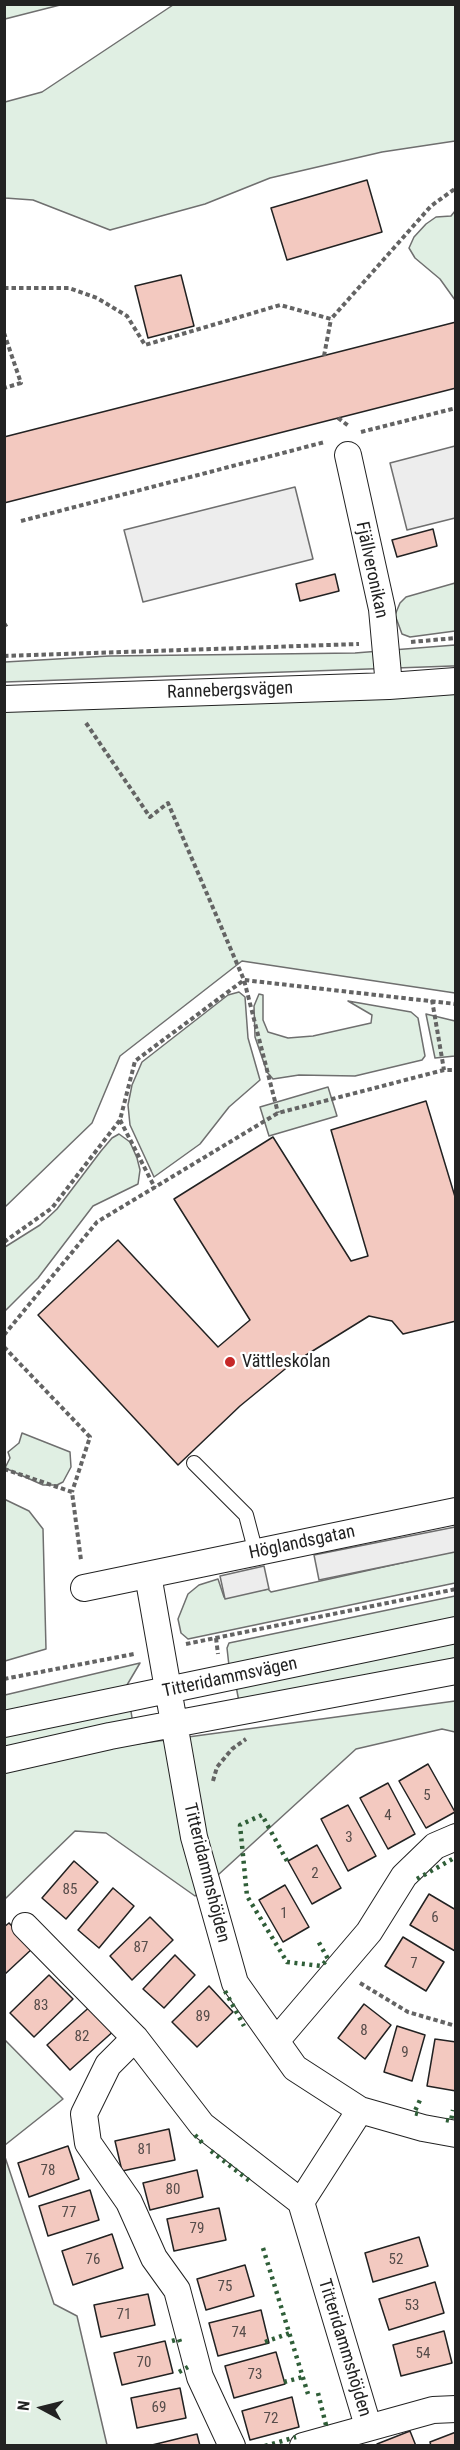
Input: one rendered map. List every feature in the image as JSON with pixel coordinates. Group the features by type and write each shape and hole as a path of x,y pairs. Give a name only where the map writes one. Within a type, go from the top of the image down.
{"street":[{"name":"Fjällveronikan","path":"347,442 357,507 377,583 386,644 389,686"},
{"name":"Rannebergsvägen","path":"4,699 389,686 456,681"},
{"name":"Höglandsgatan","path":"84,1588 456,1511"},
{"path":"148,1575 170,1691"},
{"name":"Titteridammsvägen","path":"4,1724 456,1630"},
{"name":"Titteridammsvägen","path":"4,1760 175,1724 456,1671"},
{"name":"Titteridammshöjden","path":"170,1691 194,1838 235,1983 295,2068 360,2110 423,2128 456,2134"},
{"path":"276,2041 339,1970 369,1932 404,1876 435,1846 456,1837"},
{"path":"25,1926 135,2038 202,2125 301,2202 360,2110"},
{"path":"135,2038 108,2065 84,2114 88,2143 129,2202 154,2258 177,2290 200,2377 232,2445"},
{"name":"Titteridammshöjden","path":"301,2202 368,2426"},
{"name":"Titteridammshöjden","path":"303,2445 433,2410 456,2409"}],"lane":[{"path":"194,1462 246,1515 256,1553"}],"path":[{"path":"324,356 331,319 431,206 456,188"},
{"path":"4,288 69,288 97,298 126,316 145,345 280,304 331,319"},
{"path":"4,333 21,383 4,388"},
{"path":"21,521 347,442 456,408"},
{"path":"4,623 8,629"},
{"path":"4,656 386,644 456,638"},
{"path":"88,725 150,817 168,803 244,981 278,1113"},
{"path":"4,1242 52,1208 120,1120 135,1061 244,981 456,1004"},
{"path":"432,1000 444,1070"},
{"path":"4,1335 98,1222 278,1113 444,1070 456,1070"},
{"path":"120,1120 155,1188"},
{"path":"4,1347 90,1437 72,1492 84,1588"},
{"path":"4,1469 72,1492"},
{"path":"4,1679 456,1589"},
{"path":"211,1788 217,1767 232,1749 249,1737"},
{"path":"339,1970 408,2012 456,2026"}],"green space":[{"path":"5,4 60,4 60,5 5,19"},
{"path":"173,5 455,5 455,141 382,152 270,178 205,204 110,230 33,200 5,198 5,102 42,92"},
{"path":"455,211 455,300 440,279 415,258 409,248 414,237 426,224 436,217 451,216"},
{"path":"455,583 455,631 410,637 402,634 395,615 400,603 406,597"},
{"path":"455,645 455,666 5,682 5,662 109,656 355,653"},
{"path":"455,693 455,993 242,961 120,1056 92,1123 5,1207 5,703"},
{"path":"239,992 245,997 248,1038 260,1080 229,1107 200,1144 154,1177 130,1125 128,1105 132,1085 142,1062 228,995"},
{"path":"259,994 263,995 263,1020 268,1032 288,1038 313,1036 371,1023 372,1015 348,1001 411,1012 418,1018 425,1056 422,1060 355,1076 299,1075 273,1079 267,1072 255,1037 254,1006"},
{"path":"426,1014 455,1021 455,1056 435,1058"},
{"path":"328,1087 337,1116 269,1136 260,1107"},
{"path":"119,1134 130,1142 137,1158 140,1170 138,1184 93,1206 38,1278 5,1311 5,1247 40,1225 57,1209 101,1151 112,1138"},
{"path":"22,1433 70,1452 71,1467 63,1482 57,1485 43,1485 5,1468 10,1458 8,1452 19,1443"},
{"path":"4,1499 29,1511 43,1529 46,1649 5,1661"},
{"path":"455,1551 455,1583 188,1639 181,1633 178,1619 188,1594 199,1585 218,1579 224,1597 268,1589 271,1592"},
{"path":"455,1596 455,1618 229,1666 227,1648 229,1643"},
{"path":"455,1642 455,1661 240,1707 236,1686"},
{"path":"140,1663 127,1685 136,1744 455,1701 455,1732 442,1729 356,1749 195,1896 106,1833 75,1831 5,1899 5,1695"},
{"path":"5,2040 63,2099 5,2145"},
{"path":"5,2157 54,2304 77,2316 107,2445 5,2445"}],"shaded area":[{"path":"455,446 455,518 407,530 390,463"},
{"path":"295,487 313,559 143,602 124,530"},
{"path":"455,1527 455,1552 319,1580 314,1555"},
{"path":"264,1566 269,1589 225,1599 220,1576"}],"building":[{"path":"367,180 382,232 287,260 271,208"},
{"path":"181,275 194,326 148,338 135,286"},
{"path":"456,322 456,388 4,503 4,437"},
{"path":"433,529 437,546 397,557 392,540"},
{"path":"335,574 339,591 300,601 296,584"},
{"path":"426,1101 456,1200 456,1321 403,1334 392,1321 369,1316 290,1365 240,1406 178,1465 38,1315 118,1240 218,1347 250,1320 174,1199 273,1137 351,1261 368,1256 331,1130"},
{"path":"428,1764 455,1812 426,1828 399,1781"},
{"path":"388,1783 415,1834 388,1849 360,1798"},
{"path":"348,1805 376,1856 348,1871 321,1819"},
{"path":"317,1845 341,1888 312,1904 288,1861"},
{"path":"74,1861 98,1882 66,1919 42,1898"},
{"path":"285,1885 309,1927 283,1942 259,1900"},
{"path":"113,1888 134,1906 99,1948 78,1930"},
{"path":"429,1894 456,1910 455,1951 410,1925"},
{"path":"150,1917 173,1940 132,1980 110,1956"},
{"path":"9,1923 33,1948 4,1975 4,1927"},
{"path":"403,1937 444,1962 426,1991 385,1966"},
{"path":"175,1955 195,1975 164,2008 143,1989"},
{"path":"49,1975 73,1999 34,2037 10,2013"},
{"path":"209,1986 233,2012 197,2047 172,2022"},
{"path":"94,2003 116,2029 70,2070 47,2045"},
{"path":"364,2004 391,2025 365,2059 338,2038"},
{"path":"397,2026 425,2035 412,2081 384,2072"},
{"path":"435,2039 456,2042 456,2091 427,2086"},
{"path":"169,2129 175,2160 122,2171 115,2141"},
{"path":"68,2146 79,2179 29,2197 18,2163"},
{"path":"197,2170 203,2197 150,2210 143,2183"},
{"path":"90,2190 99,2220 48,2236 39,2206"},
{"path":"219,2208 226,2240 174,2251 167,2219"},
{"path":"112,2234 123,2268 73,2285 62,2251"},
{"path":"419,2237 428,2266 373,2282 365,2253"},
{"path":"245,2265 254,2296 206,2310 197,2279"},
{"path":"435,2282 444,2313 389,2330 379,2299"},
{"path":"148,2294 155,2325 101,2337 94,2305"},
{"path":"261,2310 269,2343 218,2356 209,2323"},
{"path":"444,2331 452,2363 401,2376 393,2345"},
{"path":"165,2341 173,2373 122,2385 114,2353"},
{"path":"276,2352 285,2384 234,2398 225,2366"},
{"path":"180,2388 186,2418 137,2428 131,2398"},
{"path":"292,2397 299,2427 250,2440 242,2411"},
{"path":"410,2431 416,2446 378,2446 377,2444"},
{"path":"456,2432 456,2446 431,2446 430,2442"},
{"path":"197,2434 200,2446 148,2446"}],"hedge":[{"path":"287,1861 262,1815 240,1825 247,1896 287,1962 321,1966 328,1959 317,1939"},
{"path":"417,1879 456,1857"},
{"path":"225,1991 244,2026"},
{"path":"418,2114 414,2113 420,2100"},
{"path":"446,2120 451,2121 453,2110"},
{"path":"195,2135 205,2146"},
{"path":"211,2151 251,2182"},
{"path":"263,2248 308,2394"},
{"path":"265,2342 290,2333"},
{"path":"172,2341 179,2339 180,2342"},
{"path":"179,2372 188,2367"},
{"path":"284,2382 303,2377"},
{"path":"318,2393 326,2425 324,2428"},
{"path":"265,2446 296,2437"}],"place":[{"name":"Vättleskolan","path":"230,1362"}]}
